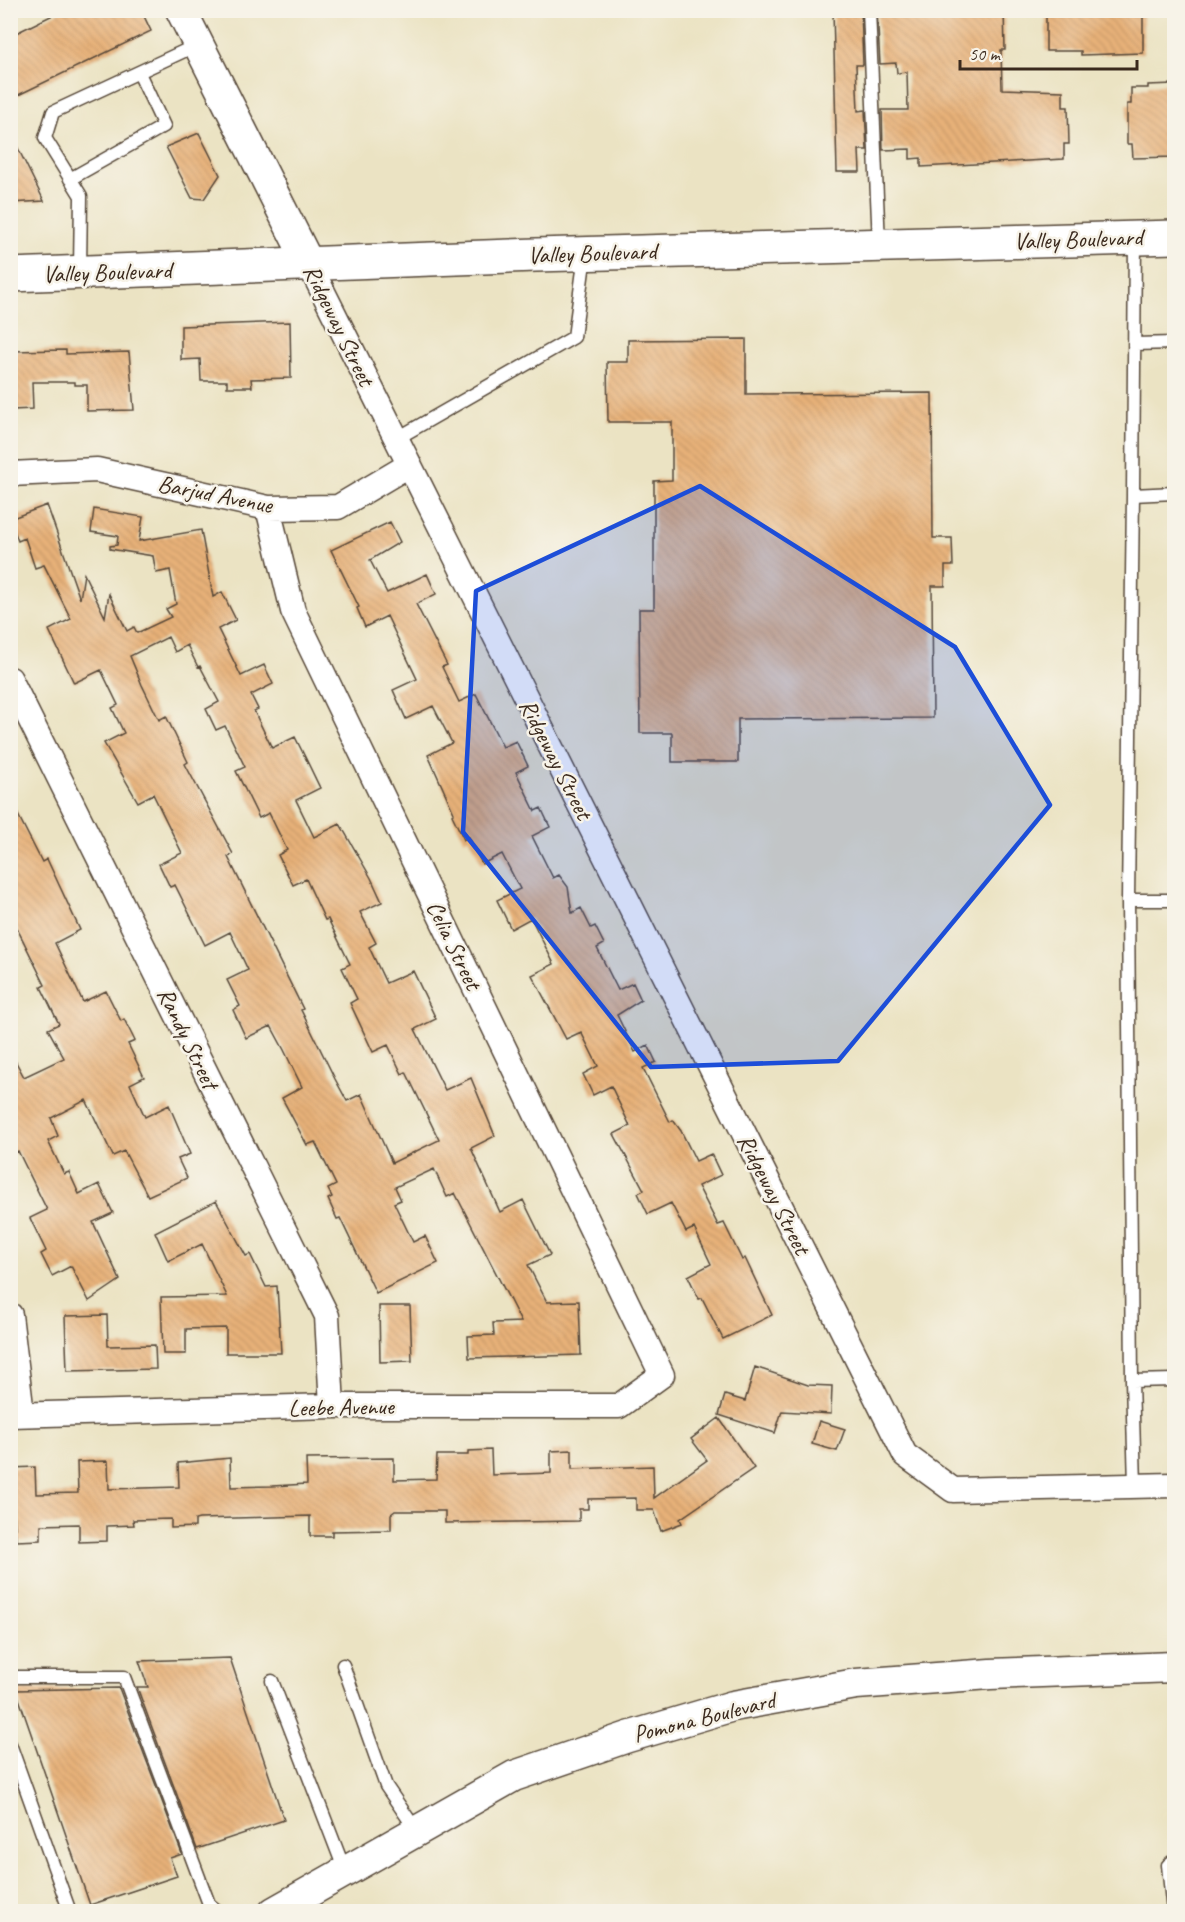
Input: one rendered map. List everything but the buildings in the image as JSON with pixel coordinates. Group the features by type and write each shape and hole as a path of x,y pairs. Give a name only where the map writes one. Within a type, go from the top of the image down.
{"main road":[{"name":"Valley Boulevard","path":"10,276 585,254 1174,237"}],"street":[{"name":"Ridgeway Street","path":"181,10 904,1455 953,1490 1135,1485"},
{"name":"Barjud Avenue","path":"10,474 97,470 268,508 338,507 409,465"},
{"name":"Celia Street","path":"268,508 293,611 662,1375"},
{"name":"Randy Street","path":"10,679 327,1316 332,1406"},
{"path":"10,1315 16,1415"},
{"name":"Leebe Avenue","path":"16,1415 332,1406 619,1406 662,1375"},
{"path":"1135,1485 1174,1485"},
{"name":"Pomona Boulevard","path":"274,1911 514,1776 628,1737 733,1706 856,1684 990,1674 1174,1667"}],"lane":[{"path":"869,10 879,245"},
{"path":"80,273 81,196 45,138 53,112 199,45"},
{"path":"70,179 164,126 139,73"},
{"path":"1135,238 1128,900 1135,1485"},
{"path":"396,439 574,337 585,254"},
{"path":"1135,344 1174,343"},
{"path":"1133,495 1174,494"},
{"path":"1128,900 1174,900"},
{"path":"1132,1381 1174,1380"},
{"path":"343,1665 386,1786 417,1831"},
{"path":"10,1677 124,1677 209,1904 219,1911"},
{"path":"272,1681 345,1871"},
{"path":"10,1744 70,1911"},
{"path":"1173,1911 1168,1865 1174,1860"}],"highlighted area":[{"path":"700,486 955,647 1050,805 838,1061 651,1067 463,832 476,591"}]}
